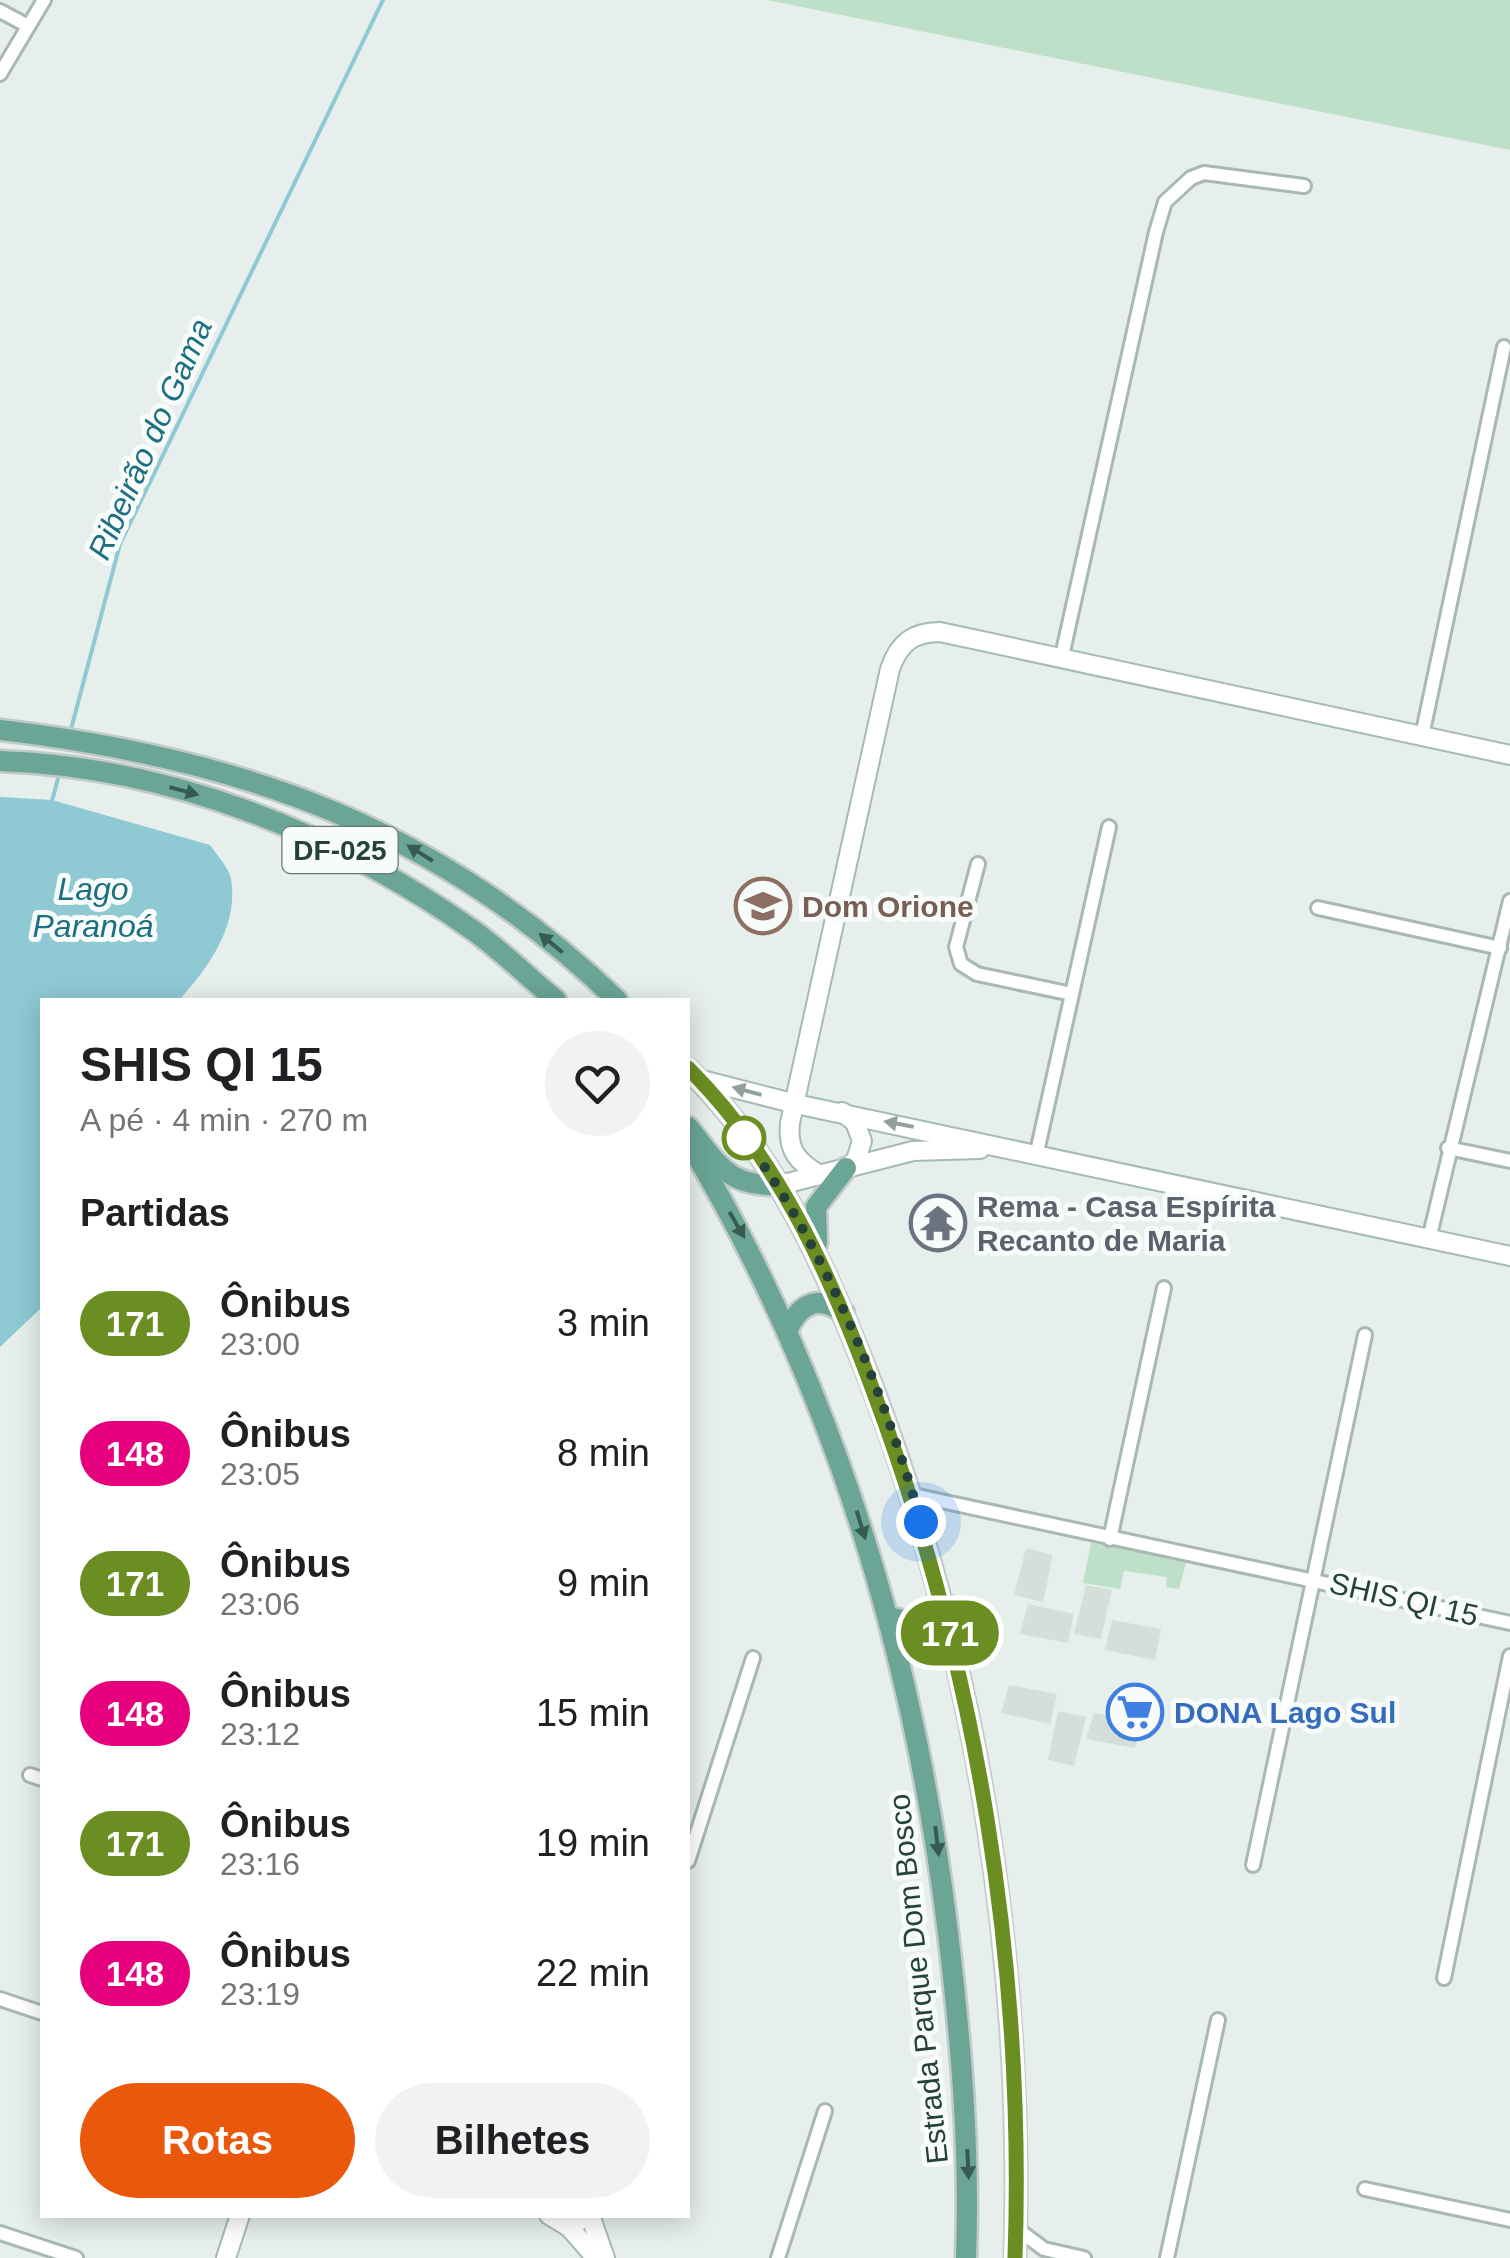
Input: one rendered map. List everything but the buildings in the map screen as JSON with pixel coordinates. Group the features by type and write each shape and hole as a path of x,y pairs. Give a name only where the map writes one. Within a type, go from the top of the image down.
{"main road":[{"name":"DF-025","path":"0,730 189,760 292,794 393,836 503,905 615,998"},
{"name":"DF-025","path":"0,760 89,770 206,796 268,818 383,873 478,934 554,998"},
{"path":"478,934 478,914 490,904 503,905"},
{"path":"693,1074 780,1185 822,1264 913,1494 944,1603 1006,1944 1017,2090 1018,2258"},
{"path":"690,1129 733,1179 780,1185"},
{"name":"Estrada Parque Dom Bosco","path":"690,1144 752,1252 788,1330 839,1453 888,1617 932,1802 953,1972 969,2176 966,2258"},
{"path":"822,1264 814,1234 816,1208 846,1168"},
{"path":"788,1330 796,1312 817,1302 830,1304 844,1313"},
{"path":"888,1617 922,1624 938,1614 944,1603"}],"street":[{"path":"0,74 44,0"},
{"path":"0,11 28,26"},
{"path":"1062,656 1165,202 1190,178 1222,172 1304,186"},
{"path":"1422,736 1505,355"},
{"path":"820,1175 802,1165 791,1149 789,1132 890,669 899,648 915,636 940,632 1062,656 1510,755"},
{"path":"1030,1151 1072,994 1109,827"},
{"path":"978,864 956,947 961,964 977,974 1072,994"},
{"path":"1429,1239 1510,901"},
{"path":"1318,908 1500,948"},
{"path":"693,1074 796,1104 1510,1256"},
{"path":"842,1112 855,1122 862,1141 856,1160 846,1168"},
{"path":"1448,1148 1510,1161"},
{"path":"780,1185 913,1150 1030,1151"},
{"path":"1110,1538 1164,1288"},
{"path":"1253,1865 1364,1336"},
{"name":"SHIS QI 15","path":"913,1494 1510,1623"},
{"path":"921,1522 932,1508 945,1502"},
{"path":"1444,1978 1510,1656"},
{"path":"690,1855 752,1658"},
{"path":"0,1999 40,2012"},
{"path":"1168,2258 1218,2020"},
{"path":"778,2258 825,2111"},
{"path":"1365,2189 1510,2220"},
{"path":"226,2258 239,2218"},
{"path":"554,2218 569,2227 596,2258"},
{"path":"569,2227 585,2218"},
{"path":"591,2218 605,2258"},
{"path":"1016,2228 1044,2249 1084,2258"},
{"path":"0,2234 76,2258"},
{"path":"1018,2258 1044,2249"}],"shaded area":[{"path":"1026,1548 1053,1555 1043,1602 1014,1595"},
{"path":"1086,1585 1112,1590 1101,1639 1074,1634"},
{"path":"1028,1604 1074,1614 1068,1643 1020,1634"},
{"path":"1112,1620 1161,1629 1155,1660 1105,1650"},
{"path":"1009,1685 1057,1694 1050,1724 1001,1713"},
{"path":"1058,1711 1086,1717 1074,1766 1048,1760"},
{"path":"1094,1713 1141,1721 1135,1748 1086,1739"}],"green space":[{"path":"767,0 1510,0 1510,150"},
{"path":"1091,1543 1187,1559 1179,1589 1166,1587 1167,1577 1124,1571 1120,1589 1083,1583"}],"water":[{"name":"Lago Paranoá","path":"0,797 52,800 210,845 230,875 232,896 219,945 181,998 40,998 40,1309 0,1347"}],"waterway":[{"name":"Ribeirão do Gama","path":"70,733 120,544 383,0"},
{"name":"Ribeirão do Gama","path":"52,801 60,771"}],"bus line":[{"name":"171","path":"690,1070 780,1185 822,1264 913,1494 944,1603 1006,1944 1017,2090 1015,2258"}],"place":[{"name":"Dom Orione","path":"763,906"},
{"name":"Rema - Casa Espírita Recanto de Maria","path":"938,1223"},
{"name":"DONA Lago Sul","path":"1135,1712"}],"route":[{"path":"744,1138 780,1185 822,1264 921,1522"}]}
